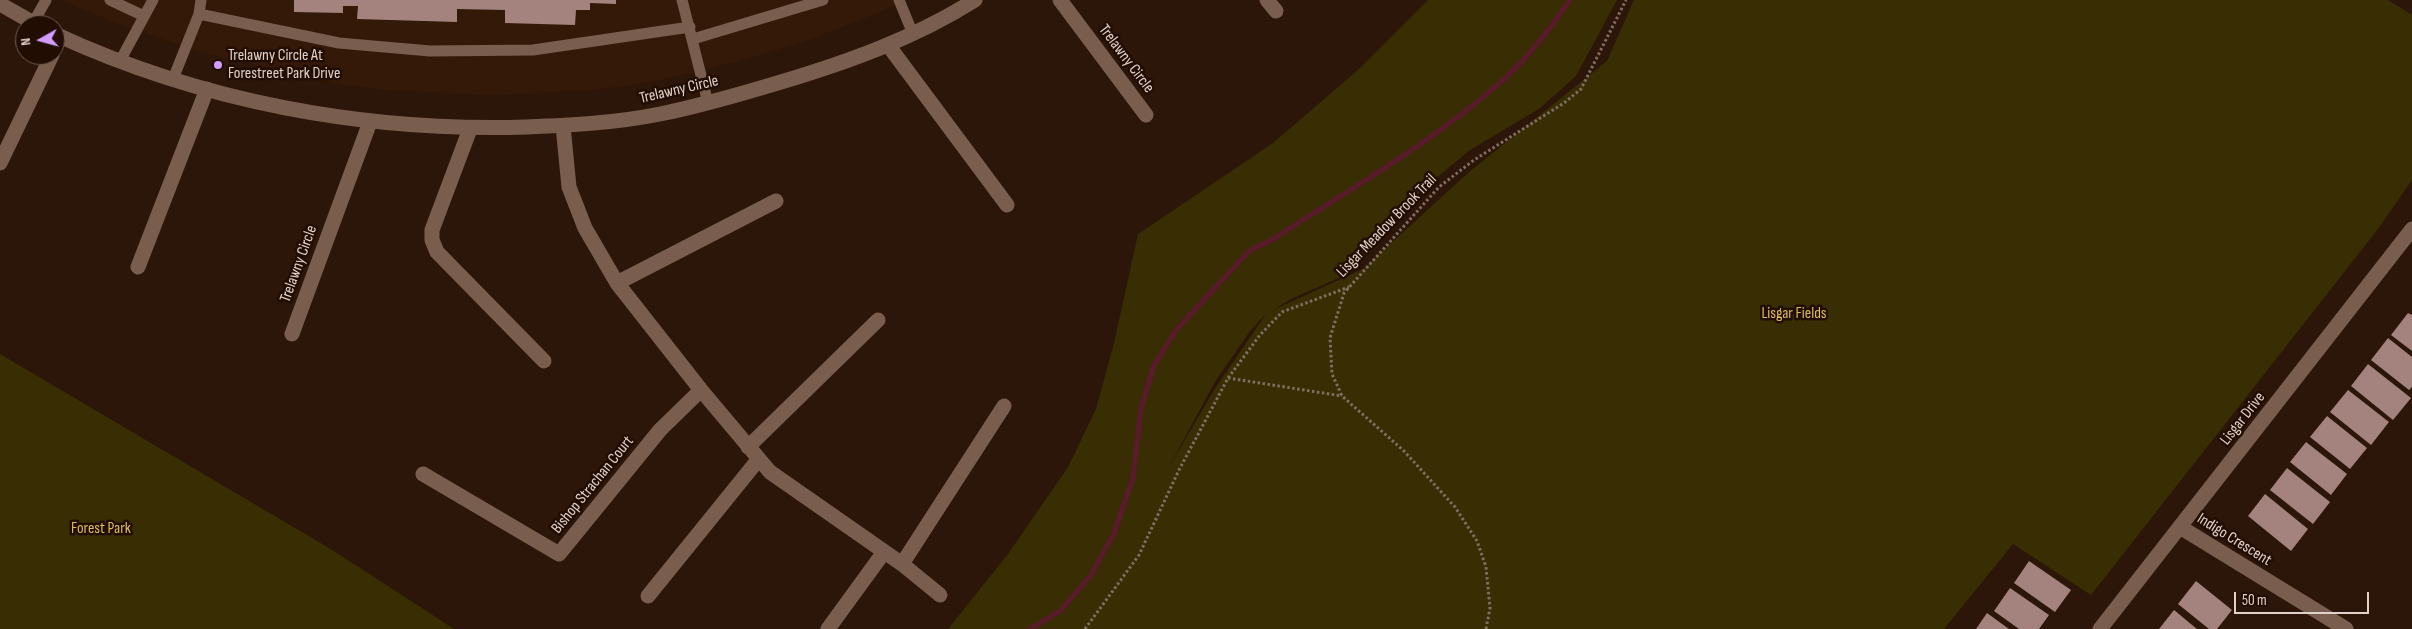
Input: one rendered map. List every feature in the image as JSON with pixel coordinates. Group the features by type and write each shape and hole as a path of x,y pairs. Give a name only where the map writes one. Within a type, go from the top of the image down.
{"street":[{"name":"Trelawny Circle","path":"65,42 207,89 305,112 370,122 470,128 563,126 636,118 708,103 816,71 913,34 975,0"},
{"name":"Trelawny Circle","path":"1060,0 1146,114"},
{"path":"0,4 19,15"},
{"path":"888,45 1006,206"},
{"path":"0,164 47,65"},
{"path":"138,266 207,89"},
{"name":"Trelawny Circle","path":"292,334 370,122"},
{"path":"563,126 565,165 569,187 577,210 617,283 701,390 770,472 902,564 940,595"},
{"path":"470,128 432,230 432,240 437,252 544,361"},
{"path":"617,283 776,200"},
{"name":"Lisgar Drive","path":"2100,629 2412,229"},
{"path":"748,447 878,320"},
{"name":"Bishop Strachan Court","path":"423,474 559,554 660,430 701,390"},
{"path":"902,564 1004,406"},
{"path":"648,596 758,460"},
{"name":"Indigo Crescent","path":"2180,527 2346,629"},
{"path":"828,629 884,552"}],"lane":[{"path":"39,15 46,0"},
{"path":"110,0 144,16"},
{"path":"120,61 153,0"},
{"path":"173,79 199,14 201,0"},
{"path":"682,0 708,103"},
{"path":"693,39 823,0"},
{"path":"899,0 913,34"},
{"path":"199,14 340,43 430,50 533,50 690,27"}],"path":[{"name":"Lisgar Meadow Brook Trail","path":"1085,629 1139,555 1179,470 1228,378 1260,335 1282,312 1350,286 1440,187 1474,160 1564,103 1581,89 1626,0"},
{"path":"1350,286 1344,293 1330,338 1332,374 1342,396 1404,451 1455,506 1477,542 1486,566 1490,608 1486,629"},
{"path":"1228,378 1342,396"}],"shaded area":[{"path":"61,0 906,0 883,11 803,42 735,62 647,83 594,90 492,95 384,90 339,84 200,52 119,24"}],"green space":[{"name":"Lisgar Fields","path":"1428,0 1617,0 1576,76 1539,109 1470,150 1421,191 1348,274 1293,298 1273,310 1363,269 1469,172 1607,61 1634,0 2388,0 2412,15 2412,180 2378,229 2091,595 2013,544 1944,629 948,629 1008,554 1068,467 1096,409 1114,343 1138,234 1273,143 1358,70","holes":["1266,314 1214,390 1169,467 1216,380 1251,330"]},
{"name":"Forest Park","path":"0,354 334,551 454,629 0,629"}],"building":[{"path":"294,0 616,0 616,4 590,3 590,10 576,10 575,25 505,23 505,10 457,9 457,22 357,19 358,6 343,6 343,13 294,12"},
{"path":"2408,313 2412,315 2412,351 2391,335"},
{"path":"2388,338 2412,357 2412,387 2409,390 2371,360"},
{"path":"2368,364 2411,398 2393,420 2351,386"},
{"path":"2348,390 2389,422 2371,445 2330,412"},
{"path":"2327,416 2367,448 2350,469 2310,437"},
{"path":"2306,442 2347,474 2331,495 2290,462"},
{"path":"2287,468 2330,502 2313,524 2270,490"},
{"path":"2265,494 2308,529 2291,551 2248,516"},
{"path":"2029,561 2071,590 2055,612 2014,583"},
{"path":"2196,581 2232,610 2217,629 2209,629 2178,604"},
{"path":"2010,588 2049,615 2039,629 2019,629 1994,611"},
{"path":"2174,610 2197,629 2159,629"},
{"path":"1987,613 2009,629 1976,629"}],"waterway":[{"path":"1030,629 1060,611 1091,575 1114,533 1133,478 1141,408 1154,365 1177,329 1249,251 1275,238 1393,163 1478,101 1522,61 1570,0"}],"place":[{"name":"Trelawny Circle At Forestreet Park Drive","path":"218,65"}]}
